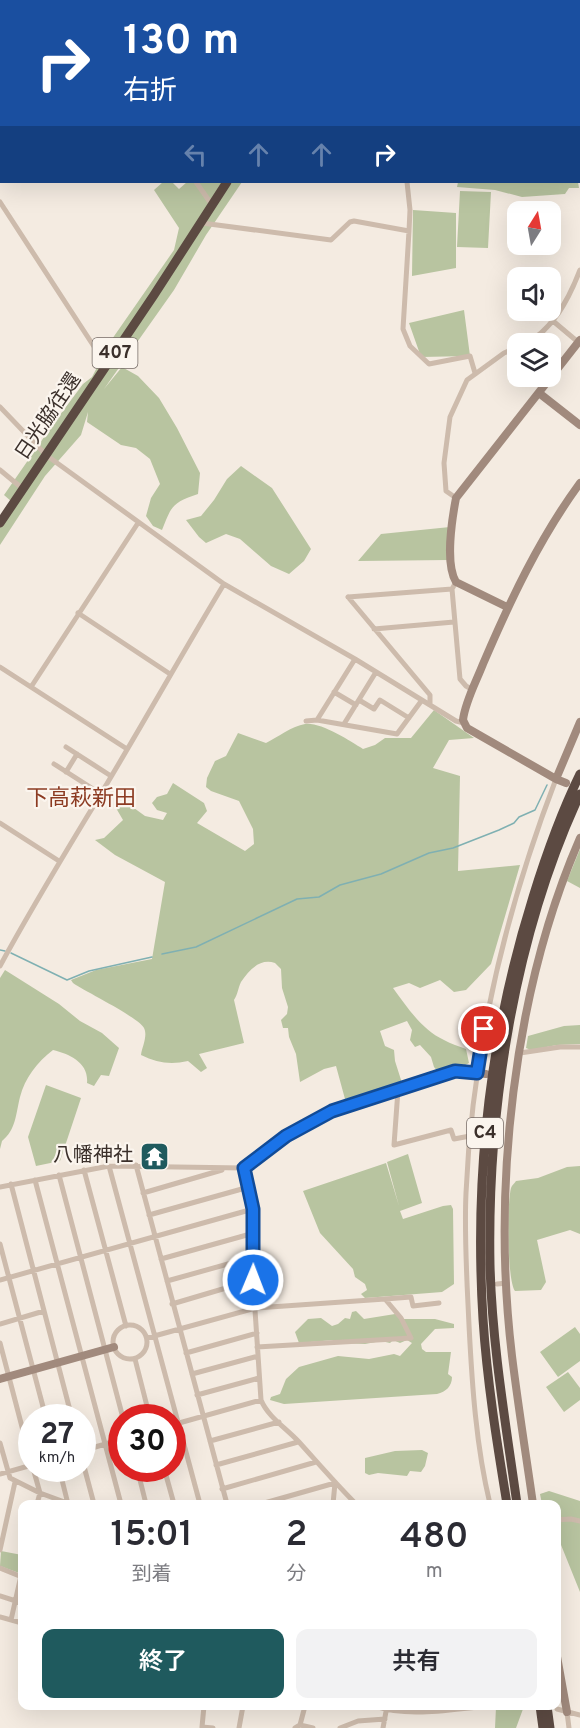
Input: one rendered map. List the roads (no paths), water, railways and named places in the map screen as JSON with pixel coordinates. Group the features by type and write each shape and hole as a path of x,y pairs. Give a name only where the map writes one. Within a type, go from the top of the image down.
{"highway":[{"name":"日光脇往還","path":"0,523 202,223 226,183"},
{"name":"C4","path":"506,1500 483,1319 481,1219 486,1122 496,1046 514,962 550,844 579,775"},
{"name":"C4","path":"516,1500 499,1385 494,1321 490,1266 491,1170 503,1063 519,979 546,885 580,794"},
{"path":"541,1710 543,1728"},
{"path":"550,1728 552,1710"}],"street":[{"path":"197,183 212,206"},
{"path":"407,183 410,210 409,263 403,322 406,338 410,346 429,364 470,356 475,373"},
{"path":"0,202 106,365"},
{"path":"202,223 331,240 354,221 409,231"},
{"path":"561,308 580,270"},
{"path":"507,607 456,582 451,567 452,520 456,498 579,341 553,321 542,333"},
{"path":"456,498 446,491 445,449 450,417 467,380 507,352"},
{"path":"539,393 580,425"},
{"path":"0,407 46,455 224,584 355,659 456,721 464,723"},
{"path":"0,470 23,489"},
{"path":"566,783 467,728 464,716 507,607 538,548 580,483"},
{"path":"31,687 138,523"},
{"path":"456,582 452,589 459,679 473,690"},
{"path":"0,966 59,861 224,584"},
{"path":"430,705 430,695 348,597 452,589"},
{"path":"78,613 170,674"},
{"path":"374,628 454,622"},
{"path":"317,720 355,659"},
{"path":"0,667 127,749"},
{"path":"344,724 376,672"},
{"path":"334,692 374,709 380,700 409,718"},
{"path":"306,721 317,720 397,734 422,700"},
{"path":"489,1500 481,1461 467,1284 466,1217 470,1136 482,1074 484,1029 501,949 531,845 580,722"},
{"path":"66,747 111,776"},
{"path":"66,772 77,754"},
{"path":"54,764 100,794"},
{"path":"0,823 59,861"},
{"path":"532,1500 512,1356 504,1214 507,1146 520,1053 545,934 564,876 580,838"},
{"path":"520,1053 560,1047 580,1047"},
{"path":"0,1187 109,1166 244,1168 286,1136 332,1111 455,1071 482,1074"},
{"path":"507,1078 516,1080"},
{"path":"398,1090 394,1144 451,1130 454,1139 470,1136"},
{"path":"136,1165 226,1500"},
{"path":"109,1166 155,1336 170,1404"},
{"path":"143,1193 228,1168"},
{"path":"244,1168 253,1209 253,1280 261,1400 268,1414 279,1422 352,1500"},
{"path":"84,1170 126,1326"},
{"path":"59,1175 81,1257 110,1348 120,1404"},
{"path":"35,1180 120,1500"},
{"path":"11,1184 68,1404"},
{"path":"149,1215 249,1187"},
{"path":"0,1280 253,1209"},
{"path":"161,1259 254,1233"},
{"path":"0,1244 42,1404"},
{"path":"166,1281 253,1257"},
{"path":"172,1304 253,1280"},
{"path":"497,1284 507,1283"},
{"path":"467,1284 476,1284"},
{"path":"147,1338 255,1308 411,1297 413,1306 439,1304"},
{"path":"257,1347 411,1338 401,1318 385,1299"},
{"path":"0,1324 44,1311"},
{"path":"126,1326 136,1326 147,1338 147,1348 135,1359 129,1360 110,1348 114,1336 126,1326"},
{"path":"186,1353 257,1333"},
{"path":"0,1343 18,1412"},
{"path":"0,1379 110,1348"},
{"path":"192,1374 258,1356"},
{"path":"135,1359 146,1404"},
{"path":"197,1395 259,1378"},
{"path":"186,1421 261,1400"},
{"path":"210,1441 279,1422"},
{"path":"216,1465 298,1442"},
{"path":"0,1443 8,1472 15,1482 58,1500"},
{"path":"96,1447 108,1444"},
{"path":"186,1459 199,1500"},
{"path":"222,1489 316,1462"},
{"path":"0,1474 18,1470"},
{"path":"0,1550 15,1482"},
{"path":"37,1482 40,1493 38,1500"},
{"path":"63,1482 68,1500"},
{"path":"88,1482 93,1500"},
{"path":"140,1482 145,1500"},
{"path":"168,1482 173,1500"},
{"path":"275,1500 335,1483"},
{"path":"333,1500 335,1483"},
{"path":"561,1520 580,1521"},
{"path":"0,1568 18,1574"},
{"path":"11,1620 18,1592"},
{"path":"0,1596 16,1600"},
{"path":"0,1617 18,1622"},
{"path":"561,1679 569,1728"},
{"path":"204,1710 202,1726 213,1728"},
{"path":"239,1728 242,1710"},
{"path":"304,1710 298,1726 313,1728"},
{"path":"383,1728 387,1710"},
{"path":"427,1710 454,1710"},
{"path":"561,1710 580,1714"},
{"path":"340,1728 358,1721 385,1719"}],"waterway":[{"path":"162,954 196,947 297,899 319,897 340,885 381,874 429,853 453,848 499,830 535,810 547,785"},
{"path":"0,950 5,951"},
{"path":"11,953 67,980 89,971 152,957"}],"place":[{"name":"八幡神社","path":"154,1156"}],"district":[{"name":"下高萩新田","path":"81,799"}]}
